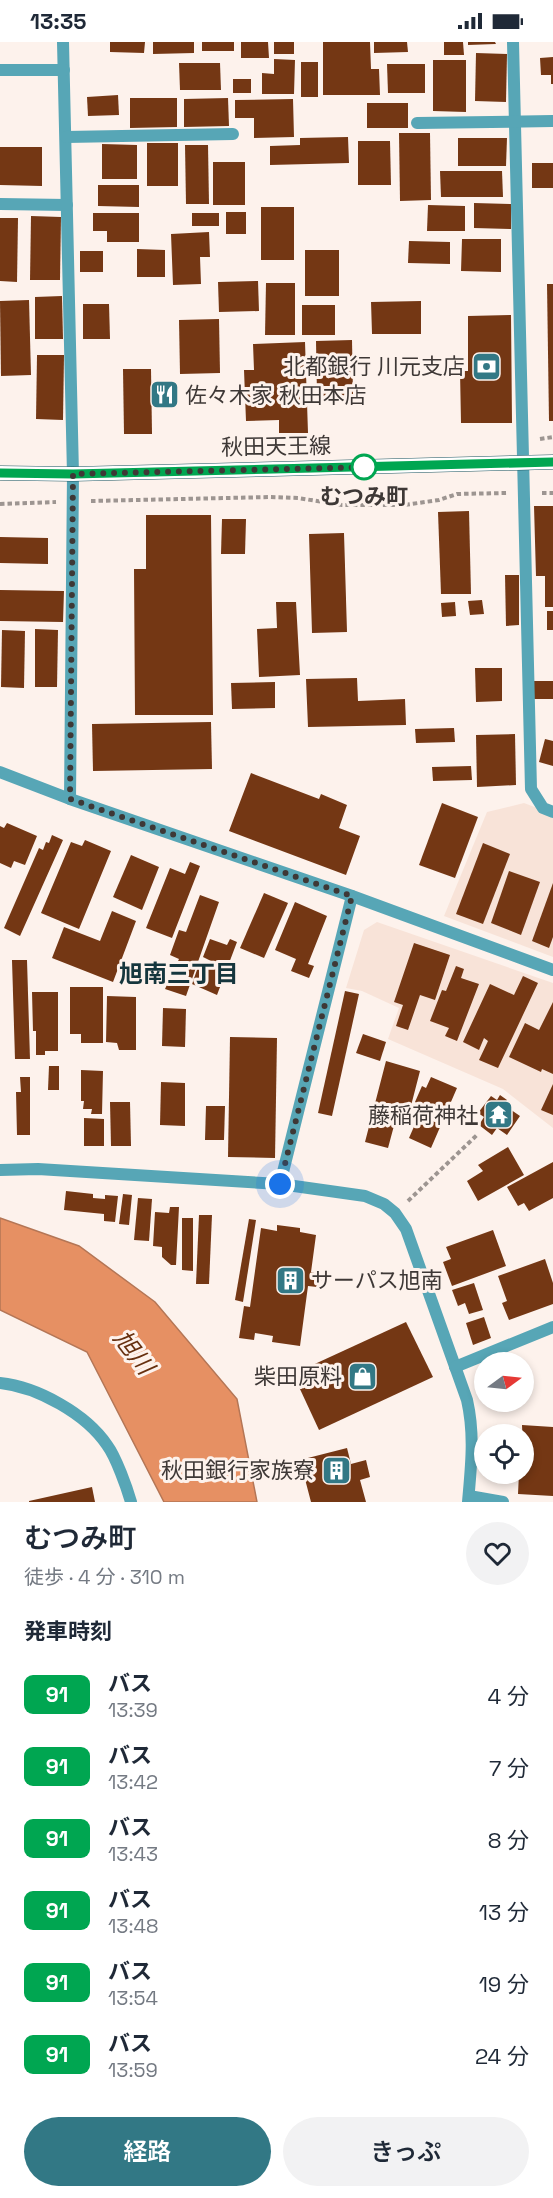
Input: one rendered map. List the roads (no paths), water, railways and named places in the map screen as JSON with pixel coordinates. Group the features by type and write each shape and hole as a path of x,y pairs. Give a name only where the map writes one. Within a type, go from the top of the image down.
{"main road":[{"name":"秋田天王線","path":"0,473 73,474 553,462"}],"street":[{"path":"63,42 73,474 70,799"},
{"path":"513,42 531,789 543,808 553,812"},
{"path":"0,70 64,70"},
{"path":"417,123 553,121"},
{"path":"66,137 233,134"},
{"path":"0,204 67,205"},
{"path":"0,772 70,799 352,896 553,970"},
{"path":"280,1184 352,896"},
{"path":"0,1170 38,1169 280,1184 365,1196 384,1204 395,1213 406,1229 472,1420 473,1442 468,1499 503,1502"},
{"path":"455,1366 553,1327"},
{"path":"0,1383 47,1396 85,1422 108,1446 131,1502"}],"water":[{"name":"旭川","path":"0,1218 79,1246 155,1302 237,1399 257,1502 164,1502 87,1352 0,1310"}],"place":[{"name":"北都銀行 川元支店","path":"486,366"},
{"name":"佐々木家 秋田本店","path":"164,395"},
{"name":"むつみ町","path":"364,467"},
{"name":"藤稲荷神社","path":"499,1115"},
{"name":"サーパス旭南","path":"290,1280"},
{"name":"柴田原料","path":"363,1376"},
{"name":"秋田銀行家族寮","path":"336,1470"}],"district":[{"name":"旭南三丁目","path":"179,973"}]}
